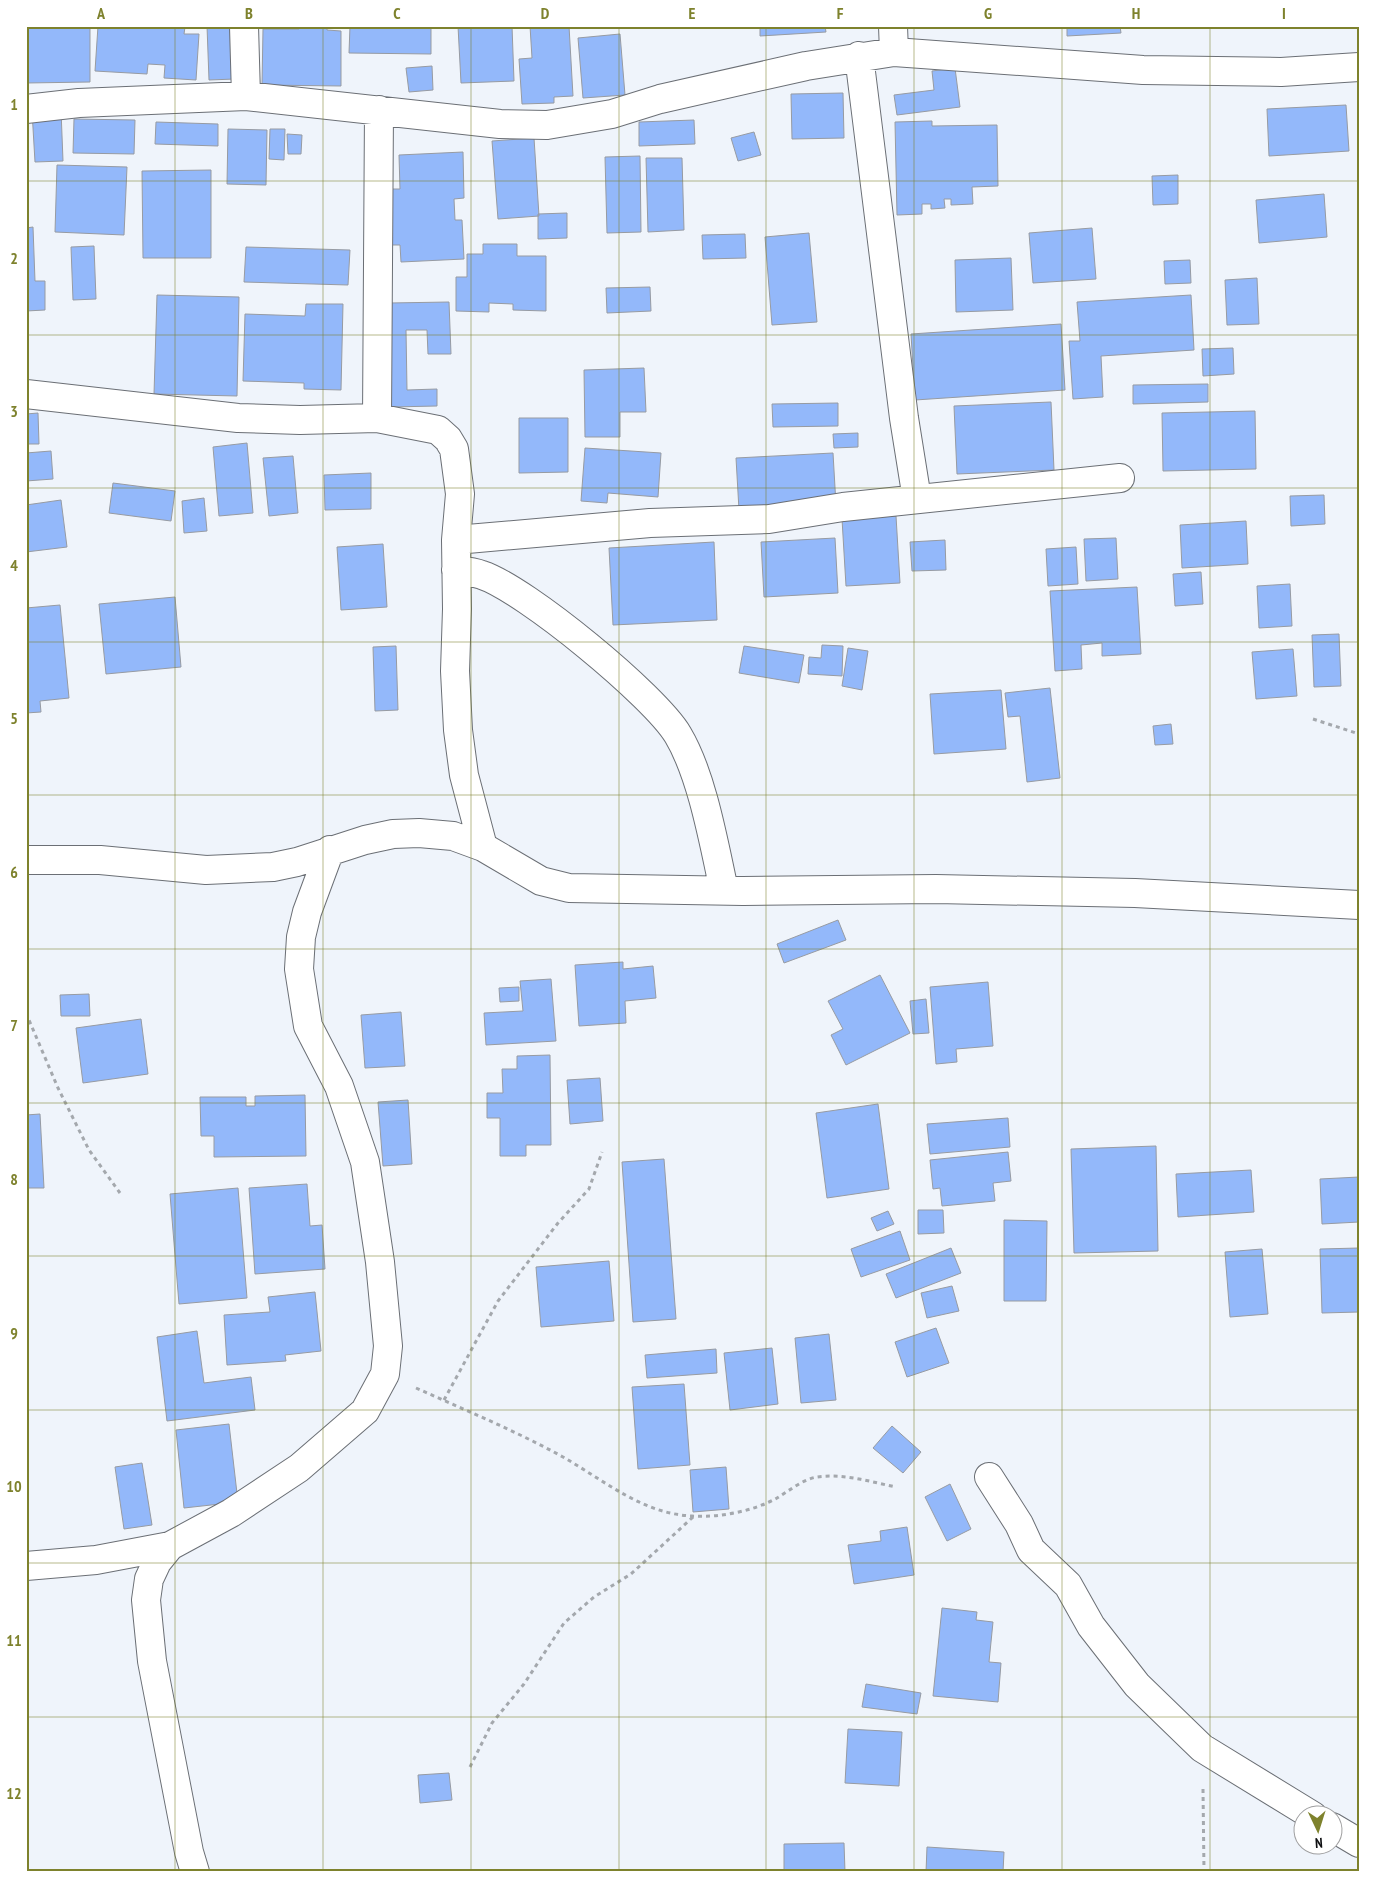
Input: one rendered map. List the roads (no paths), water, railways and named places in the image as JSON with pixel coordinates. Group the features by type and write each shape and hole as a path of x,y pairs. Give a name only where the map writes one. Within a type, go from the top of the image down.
{"street":[{"path":"244,26 246,96"},
{"path":"26,109 79,103 246,96 500,124 547,125 612,114 715,86 859,56 894,39 1143,70 1281,72 1359,67"},
{"path":"859,56 904,418 917,499"},
{"path":"377,418 379,110"},
{"path":"26,394 238,418 300,420 377,418 438,430 448,439 454,449 460,494 456,540 455,671 458,730 464,775 483,846"},
{"path":"456,540 650,523 768,519 917,499 1120,478"},
{"path":"456,570 483,575 523,597 613,667 659,711 678,734 688,756 711,828 724,890"},
{"path":"26,860 100,860 206,870 273,867 297,862 330,850 393,834 420,833 453,836 483,846 541,881 568,888 724,890 936,889 1144,894 1359,905"},
{"path":"26,1566 96,1560 170,1546 231,1513 299,1468 365,1411 385,1374 388,1346 380,1262 365,1162 339,1086 308,1026 299,969 307,912 330,850"},
{"path":"989,1477 1019,1524 1031,1550 1068,1585 1091,1626 1137,1686 1202,1748 1297,1806"},
{"path":"170,1546 157,1562 149,1579 146,1600 148,1629 152,1661 195,1872"},
{"path":"1342,1833 1359,1843"}]}
